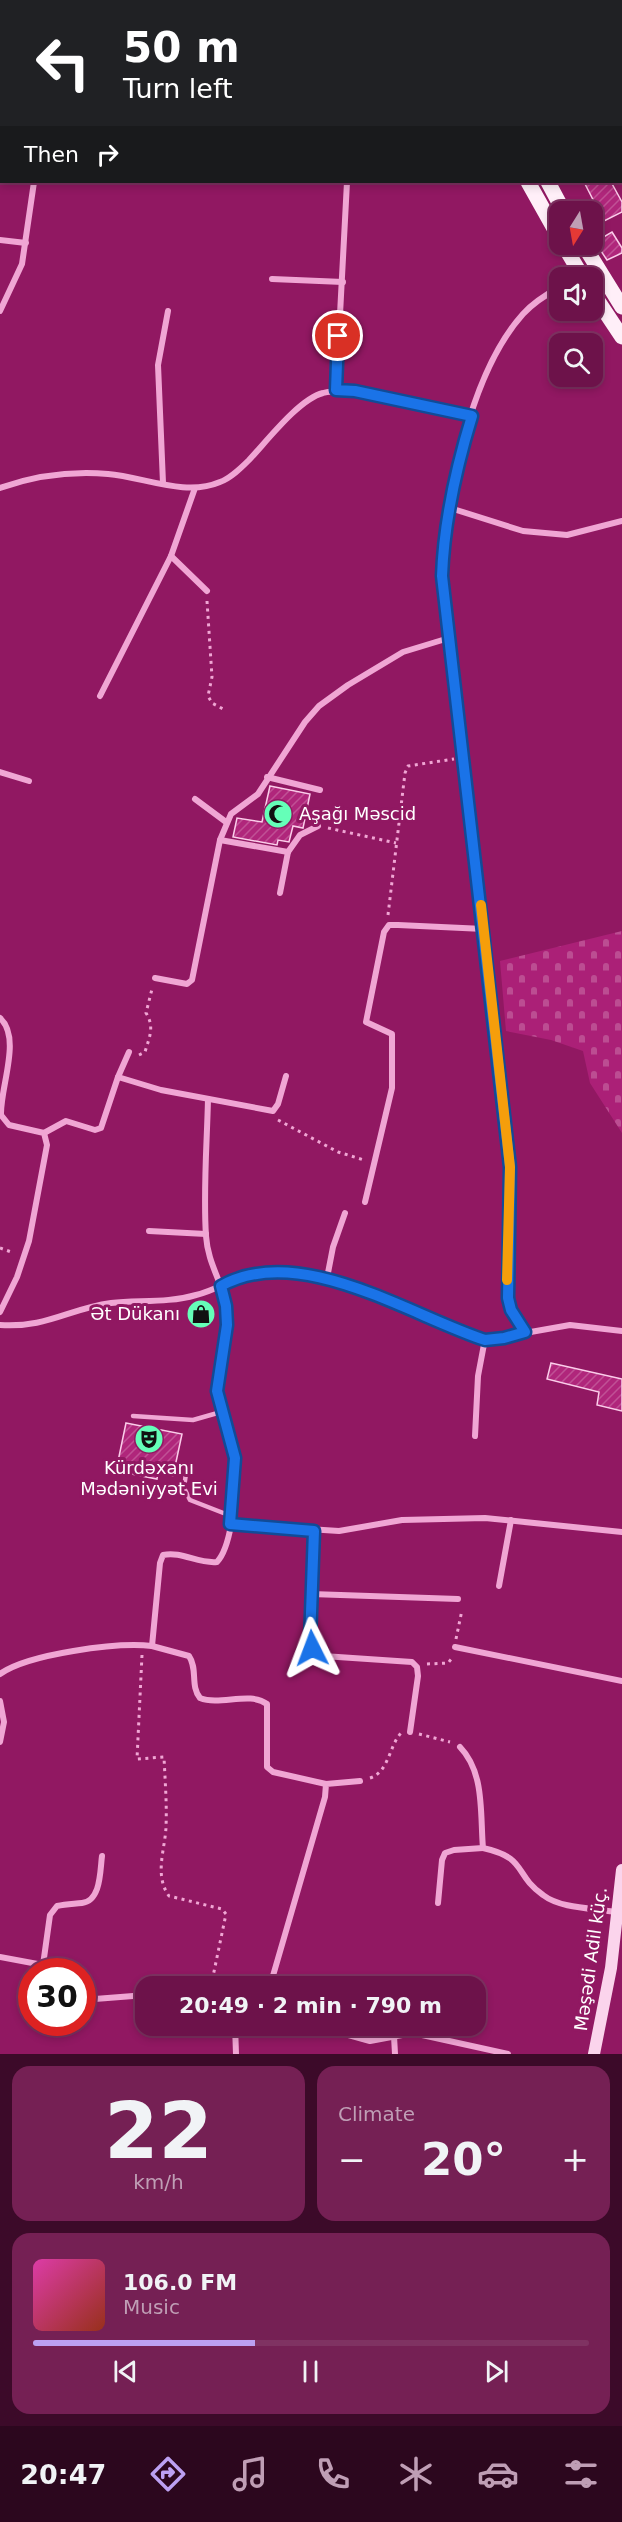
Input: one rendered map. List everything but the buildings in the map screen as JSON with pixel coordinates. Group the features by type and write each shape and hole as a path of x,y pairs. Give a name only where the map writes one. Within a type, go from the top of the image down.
{"main road":[{"path":"529,183 549,219"},
{"path":"549,183 558,201"},
{"path":"590,255 622,307"},
{"path":"603,308 622,337"}],"street":[{"path":"0,311 22,264 34,183"},
{"path":"336,390 336,354 343,282 347,183"},
{"path":"0,240 26,243"},
{"path":"272,279 343,282"},
{"path":"525,1332 511,1310 508,1298 510,1167 442,576 443,544 459,458 489,370 513,327 525,312 549,295"},
{"path":"163,483 158,365 168,311"},
{"path":"0,488 33,479 87,473 110,474 195,488 223,482 304,404 321,393 336,390 355,391 472,416"},
{"path":"100,696 171,556 195,488"},
{"path":"450,508 523,531 567,535 622,521"},
{"path":"171,556 207,591"},
{"path":"155,978 188,984 192,980 220,840 226,822 231,814 258,794 305,722 320,706 348,685 403,652 449,638"},
{"path":"0,772 29,781"},
{"path":"267,777 320,790"},
{"path":"195,799 226,822"},
{"path":"280,893 288,852 300,835 318,826"},
{"path":"220,840 288,852"},
{"path":"364,1202 376,1162 392,1088 393,1038 389,1031 370,1026 365,1017 384,932 389,925 483,929"},
{"path":"0,1018 7,1024 10,1032 0,1109 2,1123 44,1133 66,1121 95,1130 100,1128 129,1052"},
{"path":"118,1077 161,1090 273,1110 278,1104 286,1076"},
{"path":"152,1646 160,1563 163,1555 173,1553 210,1563 217,1562 222,1556 231,1516 235,1458 217,1391 227,1325 226,1306 221,1286 211,1266 206,1234 208,1099"},
{"path":"0,1312 24,1256 46,1155 44,1133"},
{"path":"327,1278 333,1247 345,1213"},
{"path":"149,1231 206,1234"},
{"path":"0,1324 42,1323 92,1307 173,1300 207,1293 235,1278 265,1273 327,1278 353,1286 485,1340 570,1325 622,1331"},
{"path":"476,1436 478,1376 485,1340"},
{"path":"230,1524 339,1531 402,1520 511,1521 622,1532"},
{"path":"500,1586 511,1521"},
{"path":"314,1531 310,1640 316,1653 332,1657 403,1659 417,1667 410,1732"},
{"path":"311,1594 458,1599"},
{"path":"0,1674 25,1662 108,1646 152,1646 189,1656 192,1661 195,1690 200,1698 211,1701 255,1699 267,1704 267,1767 273,1772 326,1784 360,1781"},
{"path":"455,1647 622,1681"},
{"path":"0,1701 4,1722 0,1742"},
{"path":"460,1747 471,1758 477,1772 483,1848"},
{"path":"273,1976 325,1797 326,1784"},
{"path":"438,1903 442,1860 445,1853 454,1850 483,1848 502,1852 514,1860 530,1883 544,1896 556,1902 616,1912"},
{"path":"44,1958 50,1915 57,1906 84,1903 92,1899 99,1882 102,1856"},
{"name":"Məşədi Adil küç.","path":"594,2054 611,1968 622,1870"},
{"path":"0,1957 18,1962"},
{"path":"96,2000 135,1996"},
{"path":"235,2036 236,2054"},
{"path":"352,2036 370,2041 394,2036 395,2054"},
{"path":"427,2036 508,2054"}],"lane":[{"path":"133,1416 193,1420 221,1412"},
{"path":"187,1466 184,1488 190,1500 231,1516"}],"path":[{"path":"207,591 212,677 208,696 212,703 225,710"},
{"path":"389,925 388,909 408,766 462,758"},
{"path":"318,826 396,843"},
{"path":"129,1052 141,1055 145,1052 152,1029 146,1013 155,978"},
{"path":"273,1110 277,1120 328,1147 360,1160 376,1162"},
{"path":"0,1248 24,1256"},
{"path":"143,1645 137,1759 164,1757 166,1831 161,1870 164,1890 169,1896 222,1909 226,1914 213,1976"},
{"path":"360,1781 376,1776 402,1732 410,1732 460,1747"}],"green space":[{"path":"622,931 622,1133 590,1083 583,1051 551,1040 506,1031 500,961"}],"slow traffic":[{"path":"481,905 510,1167 507,1280"}],"place":[{"name":"Aşağı Məscid","path":"278,814"},
{"name":"Ət Dükanı","path":"201,1314"},
{"name":"Kürdəxanı Mədəniyyət Evi","path":"149,1439"}],"route":[{"path":"312,1648 310,1640 314,1531 230,1524 236,1468 234,1446 218,1402 217,1391 227,1325 226,1306 221,1286 235,1278 249,1274 265,1273 327,1278 353,1286 485,1340 496,1340 525,1332 511,1310 506,1284 510,1167 497,1034 462,758 442,576 443,544 459,458 472,416 355,391 336,390 338,336"}]}
